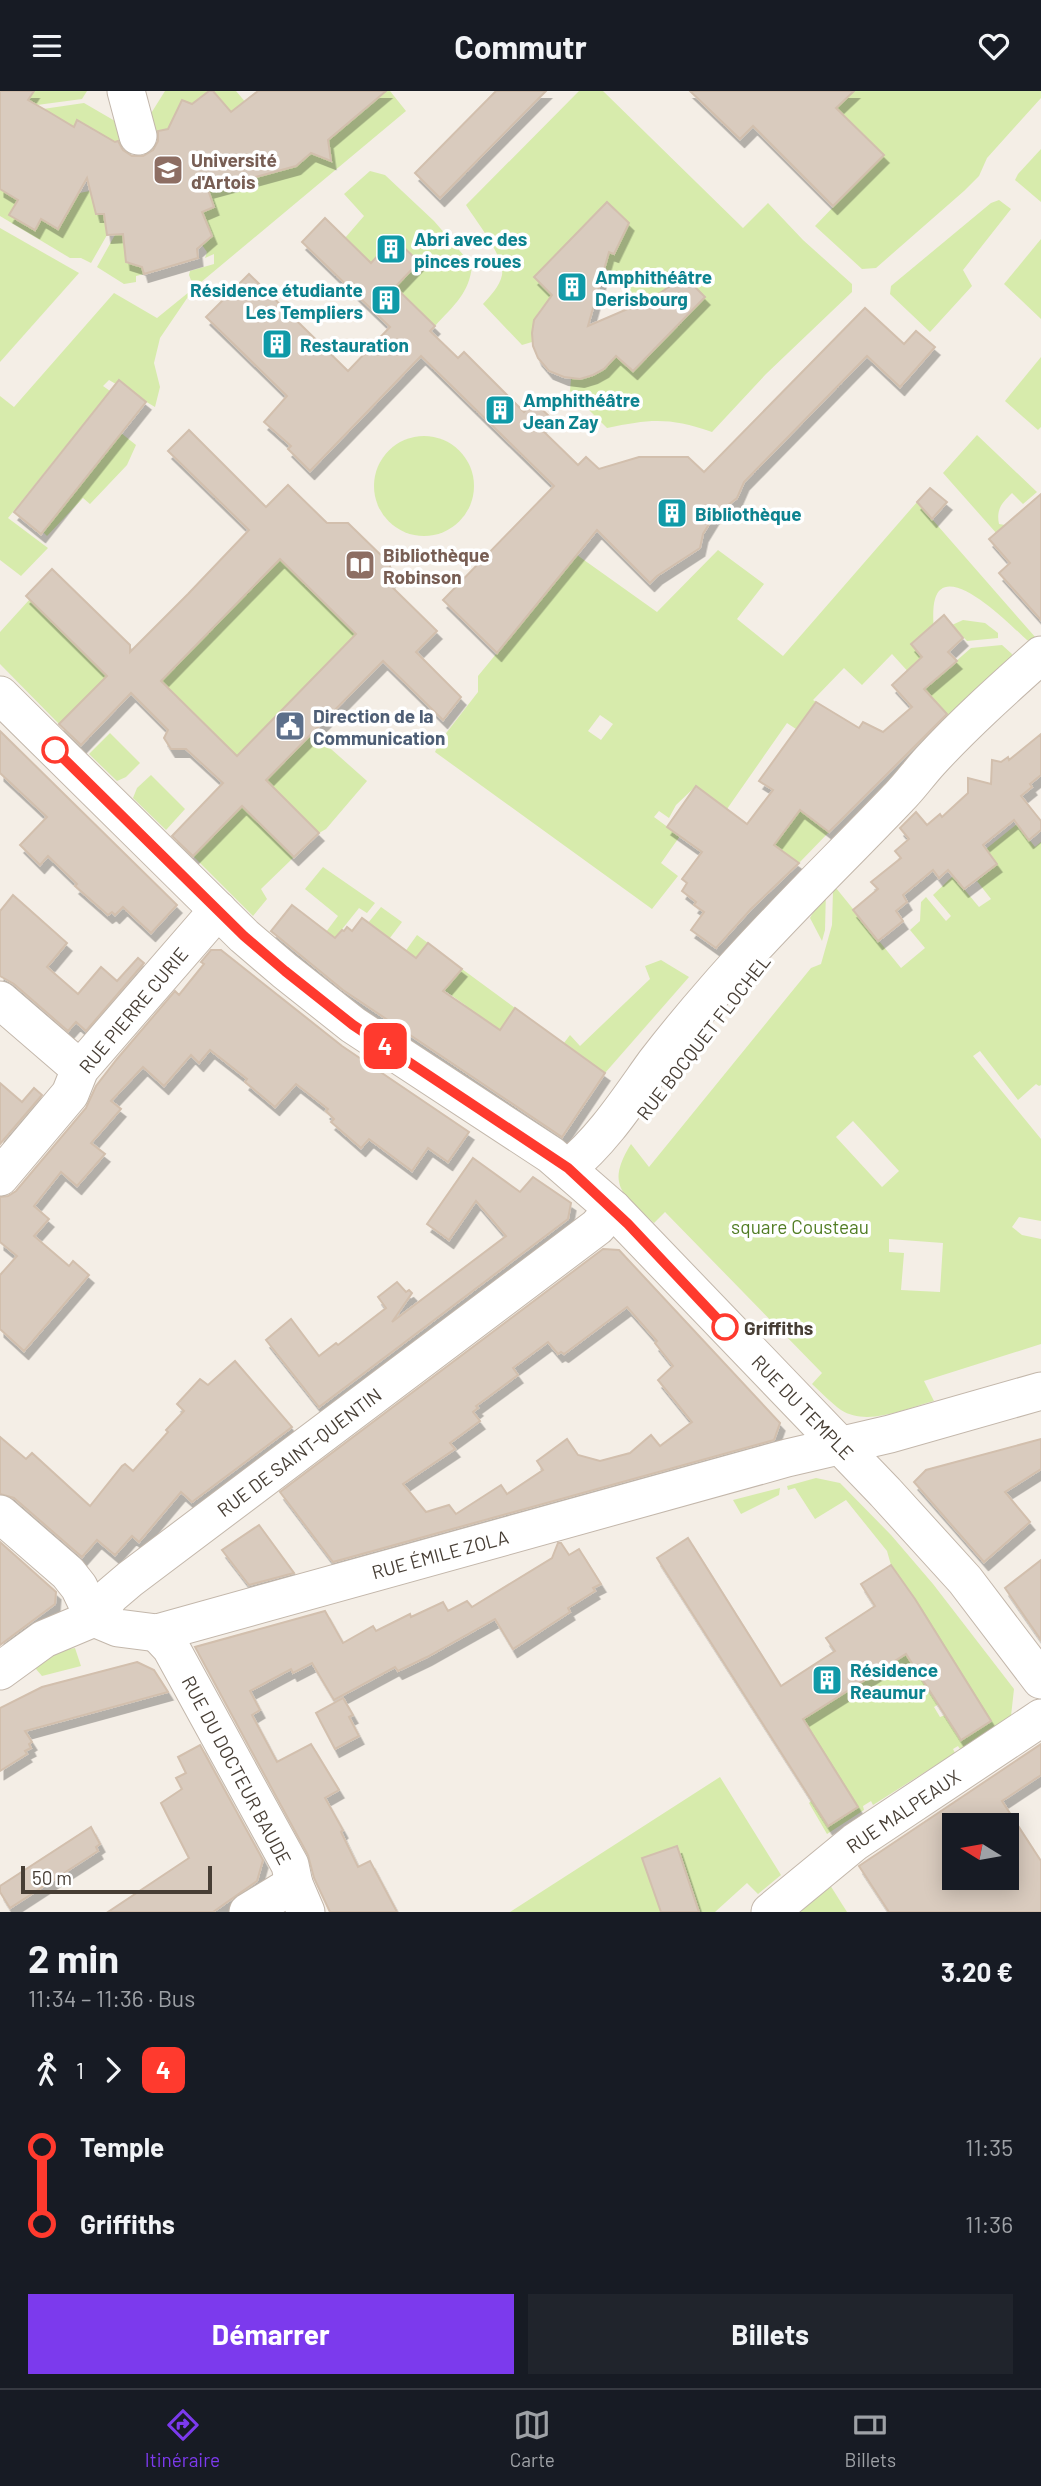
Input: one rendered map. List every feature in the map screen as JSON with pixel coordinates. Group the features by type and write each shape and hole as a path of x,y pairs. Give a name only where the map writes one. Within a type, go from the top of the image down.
{"street":[{"path":"126,91 138,137"},
{"name":"RUE BOCQUET FLOCHEL","path":"591,1198 579,1159 636,1091 678,1033 755,944 900,796 930,761 986,704 1041,655"},
{"name":"RUE DU TEMPLE","path":"0,695 218,910 285,971 353,1025 591,1198 840,1445 965,1580 1041,1680"},
{"name":"RUE BOCQUET FLOCHEL","path":"591,1198 627,1134 800,914 814,885"},
{"name":"RUE PIERRE CURIE","path":"0,1177 70,1094 80,1069 218,910"},
{"path":"0,1000 80,1069"},
{"path":"627,1134 636,1091"},
{"name":"RUE DE SAINT-QUENTIN","path":"94,1619 110,1596 241,1496 591,1198"},
{"name":"RUE ÉMILE ZOLA","path":"94,1619 118,1628 157,1633 787,1458 890,1434 1041,1391"},
{"path":"0,1514 68,1573 79,1587 94,1619 44,1639 0,1671"},
{"name":"RUE DU DOCTEUR BAUDE","path":"157,1633 171,1648 290,1865 300,1898"},
{"name":"RUE MALPEAUX","path":"770,1912 855,1842 1041,1717"},
{"path":"248,1912 274,1894 300,1898"}],"green space":[{"path":"23,91 87,91 82,99 37,105 28,101 31,96"},
{"path":"165,91 209,91 199,99 196,106 182,100 170,125 163,152 157,137 149,138 145,123"},
{"path":"213,91 236,91 247,104 233,115"},
{"path":"377,91 390,91 406,111 194,288 190,271 214,264 214,254 205,258 207,252 202,245 212,236 202,212 214,207 207,187 313,152 381,96"},
{"path":"579,91 603,91 743,228 768,203 803,240 852,284 852,292 766,374 712,432 660,421 607,428 570,391 571,379 596,373 615,355 633,371 705,297 684,276 655,296 649,310 598,261 608,251 614,254 629,224 607,202 534,277 554,297 544,305 537,316 532,342 522,345 483,304 499,283 502,267 495,249 466,205"},
{"path":"844,91 1041,91 1041,98 987,158 979,176 964,191 876,268 862,269 815,226 883,155 836,108 849,96"},
{"path":"84,103 127,128 131,144 119,148 78,120 71,132 43,109"},
{"path":"1041,149 1041,202 1015,180"},
{"path":"35,169 10,215 34,229 41,219 58,229 79,193 90,191 96,214 104,214 107,235 91,263 81,258 70,258 0,216 0,189"},
{"path":"370,171 385,175 434,221 472,265 464,291 435,326 345,238 364,216 344,194"},
{"path":"999,200 1011,209 963,270 972,286 930,332 890,294 891,286 991,203"},
{"path":"0,228 79,273 0,362"},
{"path":"123,234 126,262 143,267 144,274 136,276 136,282 124,284 97,267 115,235"},
{"path":"1041,239 1041,319 1004,284"},
{"path":"194,288 160,338 154,363 160,387 155,407 109,380 103,386 110,391 8,518 48,548 21,576 0,560 0,396 14,407 114,293 157,318"},
{"path":"1041,357 1041,427 1038,430 1005,401"},
{"path":"121,433 136,445 127,465 90,504 83,498 47,536 43,532"},
{"path":"977,435 1037,492 1023,504 1012,493 999,510 999,524 1005,525 1013,552 943,473"},
{"path":"424,436 443,440 459,451 470,467 474,486 470,505 459,521 443,532 424,536 405,532 389,521 378,505 374,486 378,467 389,451 405,440"},
{"path":"917,502 1036,638 1032,642 1027,640 996,612 966,591 953,587 942,589 935,599 933,616 939,676 971,648 1002,645 1012,654 1011,661 950,718 892,654 862,685 844,668 813,700 816,702 796,729 787,723 727,809 696,786 676,805 669,818 659,811 654,817 680,836 661,863 678,876 652,909 435,752 440,741 478,692 478,676 577,555 657,612 718,550 764,584 737,619 783,656","holes":["600,715 613,724 601,740 588,731"]},
{"path":"280,559 356,634 237,756 161,681"},
{"path":"30,599 116,667 59,724 0,664 0,632"},
{"path":"963,620 985,623 998,633 998,638 967,641 952,625"},
{"path":"110,733 140,763 126,777 117,781 89,754"},
{"path":"313,733 367,781 326,829 319,833 273,787 260,787"},
{"path":"151,775 185,809 166,830 133,798 137,788"},
{"path":"814,790 847,815 839,823 821,810 814,821 829,832 799,863 774,845"},
{"path":"243,804 294,857 261,889 267,899 253,916 193,856"},
{"name":"square Cousteau","path":"1017,824 1035,847 1041,842 1041,1085 1036,1084 1018,1100 980,1051 973,1056 1041,1139 1041,1221 1019,1217 1012,1227 1022,1235 1041,1239 1041,1344 924,1381 934,1401 887,1415 851,1415 837,1407 812,1384 822,1373 665,1212 654,1223 626,1196 621,1188 619,1170 631,1144 649,1167 811,968 821,964 832,925 833,890 836,888 901,968 925,948 910,930 920,921 921,902 926,897 946,921 951,916 933,895 953,876 979,907 991,899 977,881 997,864 986,849","holes":["853,1121 899,1171 882,1187 836,1137","889,1239 943,1243 940,1292 901,1290 904,1253 889,1252"]},
{"path":"323,867 375,903 367,913 359,908 335,938 326,932 338,916 305,889"},
{"path":"826,889 825,930 822,941 810,918"},
{"path":"381,907 402,922 380,951 355,939"},
{"path":"417,935 428,943 403,975 394,967"},
{"path":"661,960 689,977 605,1073 564,1043 570,1035 580,1046 650,979 645,966"},
{"path":"462,969 515,1008 488,1048 465,1005 444,990"},
{"path":"816,1478 840,1483 891,1535 933,1584 1014,1689 1011,1716 960,1749 958,1746 953,1749 955,1753 873,1805 871,1801 863,1806 864,1810 827,1834 809,1803 812,1800 828,1825 858,1806 803,1719 906,1654 939,1704 934,1707 940,1717 945,1715 961,1740 991,1721 891,1565 887,1551 846,1500 815,1519 795,1488 788,1490 787,1486"},
{"path":"780,1488 779,1495 741,1514 733,1500"},
{"path":"75,1648 81,1666 42,1676 36,1669 36,1662 57,1651"},
{"path":"720,1777 781,1875 758,1894 747,1883 715,1912 510,1912"},
{"path":"830,1885 847,1912 789,1912"}],"building":[{"path":"0,91 34,91 28,100 74,127 77,120 115,142 118,141 123,150 132,156 143,156 153,150 158,141 158,131 168,129 182,100 192,104 209,91 213,91 231,112 258,91 386,91 328,140 331,161 311,153 296,166 208,190 214,207 202,212 212,236 197,249 198,258 144,274 142,267 126,262 123,234 107,235 104,214 96,214 87,178 58,229 41,219 35,230 9,215 18,200 0,189"},
{"path":"496,91 546,91 440,198 415,173"},
{"path":"690,91 854,91 836,108 884,155 833,206 753,126 740,139"},
{"name":"Amphithéâtre Derisbourg","path":"607,202 629,223 614,254 609,252 588,326 653,298 684,276 705,297 633,371 616,356 604,369 593,375 580,379 564,377 549,371 538,358 533,346 534,320 552,295 534,277"},
{"path":"325,218 371,263 394,238 419,262 395,287 435,326 430,331 458,358 464,352 524,412 534,402 549,416 539,427 578,465 586,457 599,469 639,457 688,457 704,472 865,308 904,344 916,331 935,347 900,387 867,356 744,482 737,498 714,516 703,534 700,548 650,583 597,530 497,653 443,600 554,486 421,356 310,471 288,449 291,446 264,422 287,396 206,317 249,274 348,371 390,327 302,242"},
{"path":"119,380 146,402 41,534 14,512"},
{"path":"189,430 266,507 288,485 327,523 348,523 390,564 390,585 437,631 416,652 461,697 443,720 383,661 266,780 319,833 294,857 242,806 193,856 172,836 223,783 186,749 171,749 164,738 168,730 131,693 81,745 59,724 107,676 26,596 52,569 130,645 130,652 249,530 168,451","holes":["280,559 356,634 237,756 161,681"]},
{"path":"930,488 947,502 932,519 917,502"},
{"path":"1041,494 1041,620 999,573 1010,563 989,539"},
{"path":"944,615 963,638 948,652 957,661 924,689 947,714 829,832 800,810 774,845 799,863 751,909 716,948 691,930 704,912 682,891 687,883 682,879 702,852 667,827 696,786 747,824 773,790 759,781 816,702 859,728 863,722 883,732 912,707 892,685 922,657 911,644"},
{"path":"0,731 177,905 151,933 123,907 115,915 112,912 108,915 75,886 77,884 48,856 40,865 20,845 47,817 0,773"},
{"path":"1041,734 1041,775 1021,796 1041,821 1041,830 1029,840 1014,820 983,845 997,864 964,889 948,870 939,878 933,870 903,895 907,902 896,911 903,921 878,941 853,910 878,889 871,882 901,858 895,851 909,839 900,828 916,812 927,825 940,814 942,817 968,793 968,778 991,784 992,760 1001,762 1008,757 1009,760"},
{"path":"13,895 67,943 47,967 78,994 101,967 117,981 138,958 144,963 86,1031 76,1022 68,1031 14,984 0,976 0,911"},
{"path":"292,905 335,938 347,927 352,931 362,918 416,958 428,943 462,969 443,991 500,1030 515,1008 605,1073 562,1137 343,990 271,931"},
{"path":"211,950 221,950 342,1046 469,1132 448,1162 428,1148 412,1171 369,1139 361,1148 331,1122 334,1119 326,1111 328,1109 296,1084 275,1107 245,1082 247,1079 210,1050 199,1063 191,1055 164,1086 143,1067 111,1101 121,1109 91,1143 105,1154 77,1186 61,1172 34,1206 49,1219 34,1236 69,1266 73,1261 89,1275 24,1351 0,1329 0,1275 17,1256 0,1242 0,1197 16,1191 86,1108 96,1086 117,1059 175,991 179,995 204,964 201,962"},
{"path":"0,1083 22,1102 34,1088 42,1095 0,1144"},
{"path":"473,1158 520,1192 533,1177 571,1203 568,1219 319,1407 266,1340 291,1319 319,1356 336,1343 338,1345 386,1308 378,1297 397,1282 406,1292 409,1290 412,1293 392,1322 506,1236 476,1201 449,1240 427,1224"},
{"path":"603,1249 619,1250 780,1423 774,1440 333,1562 280,1492","holes":["627,1307 657,1341 655,1343 673,1366 658,1380 692,1422 660,1446 651,1435 630,1453 600,1461 578,1455 567,1439 537,1461 543,1470 507,1494 501,1485 456,1514 449,1505 426,1512 403,1484 455,1449 450,1443 480,1421 473,1412 478,1408 476,1406 518,1375 513,1368 548,1342 558,1354 564,1354"]},
{"path":"235,1361 292,1427 192,1502 181,1492 139,1542 132,1536 115,1555 97,1540 82,1557 14,1498 0,1494 0,1437 26,1459 32,1453 90,1506 122,1466 125,1464 133,1471 168,1432 166,1430 184,1411 177,1404 200,1379 208,1385"},
{"path":"1041,1439 1041,1469 1005,1492 1030,1522 984,1562 914,1482 926,1470"},
{"path":"259,1525 294,1573 249,1585 222,1550"},
{"name":"Résidence Reaumur","path":"688,1538 781,1686 835,1651 826,1638 875,1606 861,1584 891,1565 991,1721 961,1740 906,1654 803,1719 858,1807 828,1826 657,1558"},
{"path":"0,1542 56,1592 55,1604 0,1645"},
{"path":"558,1543 561,1543 569,1555 579,1549 601,1584 593,1588 595,1591 568,1608 570,1612 513,1649 495,1619 427,1657 398,1671 395,1667 334,1700 312,1663 293,1673 291,1669 250,1691 260,1710 252,1715 277,1762 311,1744 339,1790 325,1798 343,1830 341,1832 358,1867 370,1861 397,1912 330,1912 314,1878 308,1855 195,1647 325,1611 343,1643 373,1626 376,1631 443,1602 448,1611 467,1601 472,1607 552,1558"},
{"path":"1041,1560 1041,1640 1005,1588"},
{"path":"137,1662 154,1670 168,1692 25,1731 32,1742 29,1744 31,1748 25,1751 27,1754 0,1771 0,1708 42,1687"},
{"path":"343,1698 353,1715 349,1717 359,1736 335,1749 316,1713"},
{"path":"1041,1744 1041,1775 1002,1801 1010,1813 942,1813 942,1890 1019,1890 1019,1827 1041,1861 1041,1912 889,1912 859,1866"},
{"path":"200,1745 263,1860 257,1881 213,1912 108,1912 189,1858 161,1803 182,1789 176,1778 186,1773 178,1757"},
{"path":"91,1827 100,1844 96,1847 98,1851 10,1908 0,1892 0,1886"},
{"path":"677,1846 699,1912 661,1912 642,1858"}],"bus line":[{"name":"4","path":"55,750 244,936 285,971 353,1025 568,1168 628,1224 725,1327"}],"place":[{"name":"Université d'Artois","path":"168,170"},
{"name":"Abri avec des pinces roues","path":"391,249"},
{"name":"Amphithéâtre Derisbourg","path":"572,287"},
{"name":"Résidence étudiante Les Templiers","path":"386,300"},
{"name":"Restauration","path":"277,344"},
{"name":"Amphithéâtre Jean Zay","path":"500,410"},
{"name":"Bibliothèque","path":"672,513"},
{"name":"Bibliothèque Robinson","path":"360,565"},
{"name":"Direction de la Communication","path":"290,726"},
{"name":"Griffiths","path":"725,1327"},
{"name":"Résidence Reaumur","path":"827,1680"}]}
